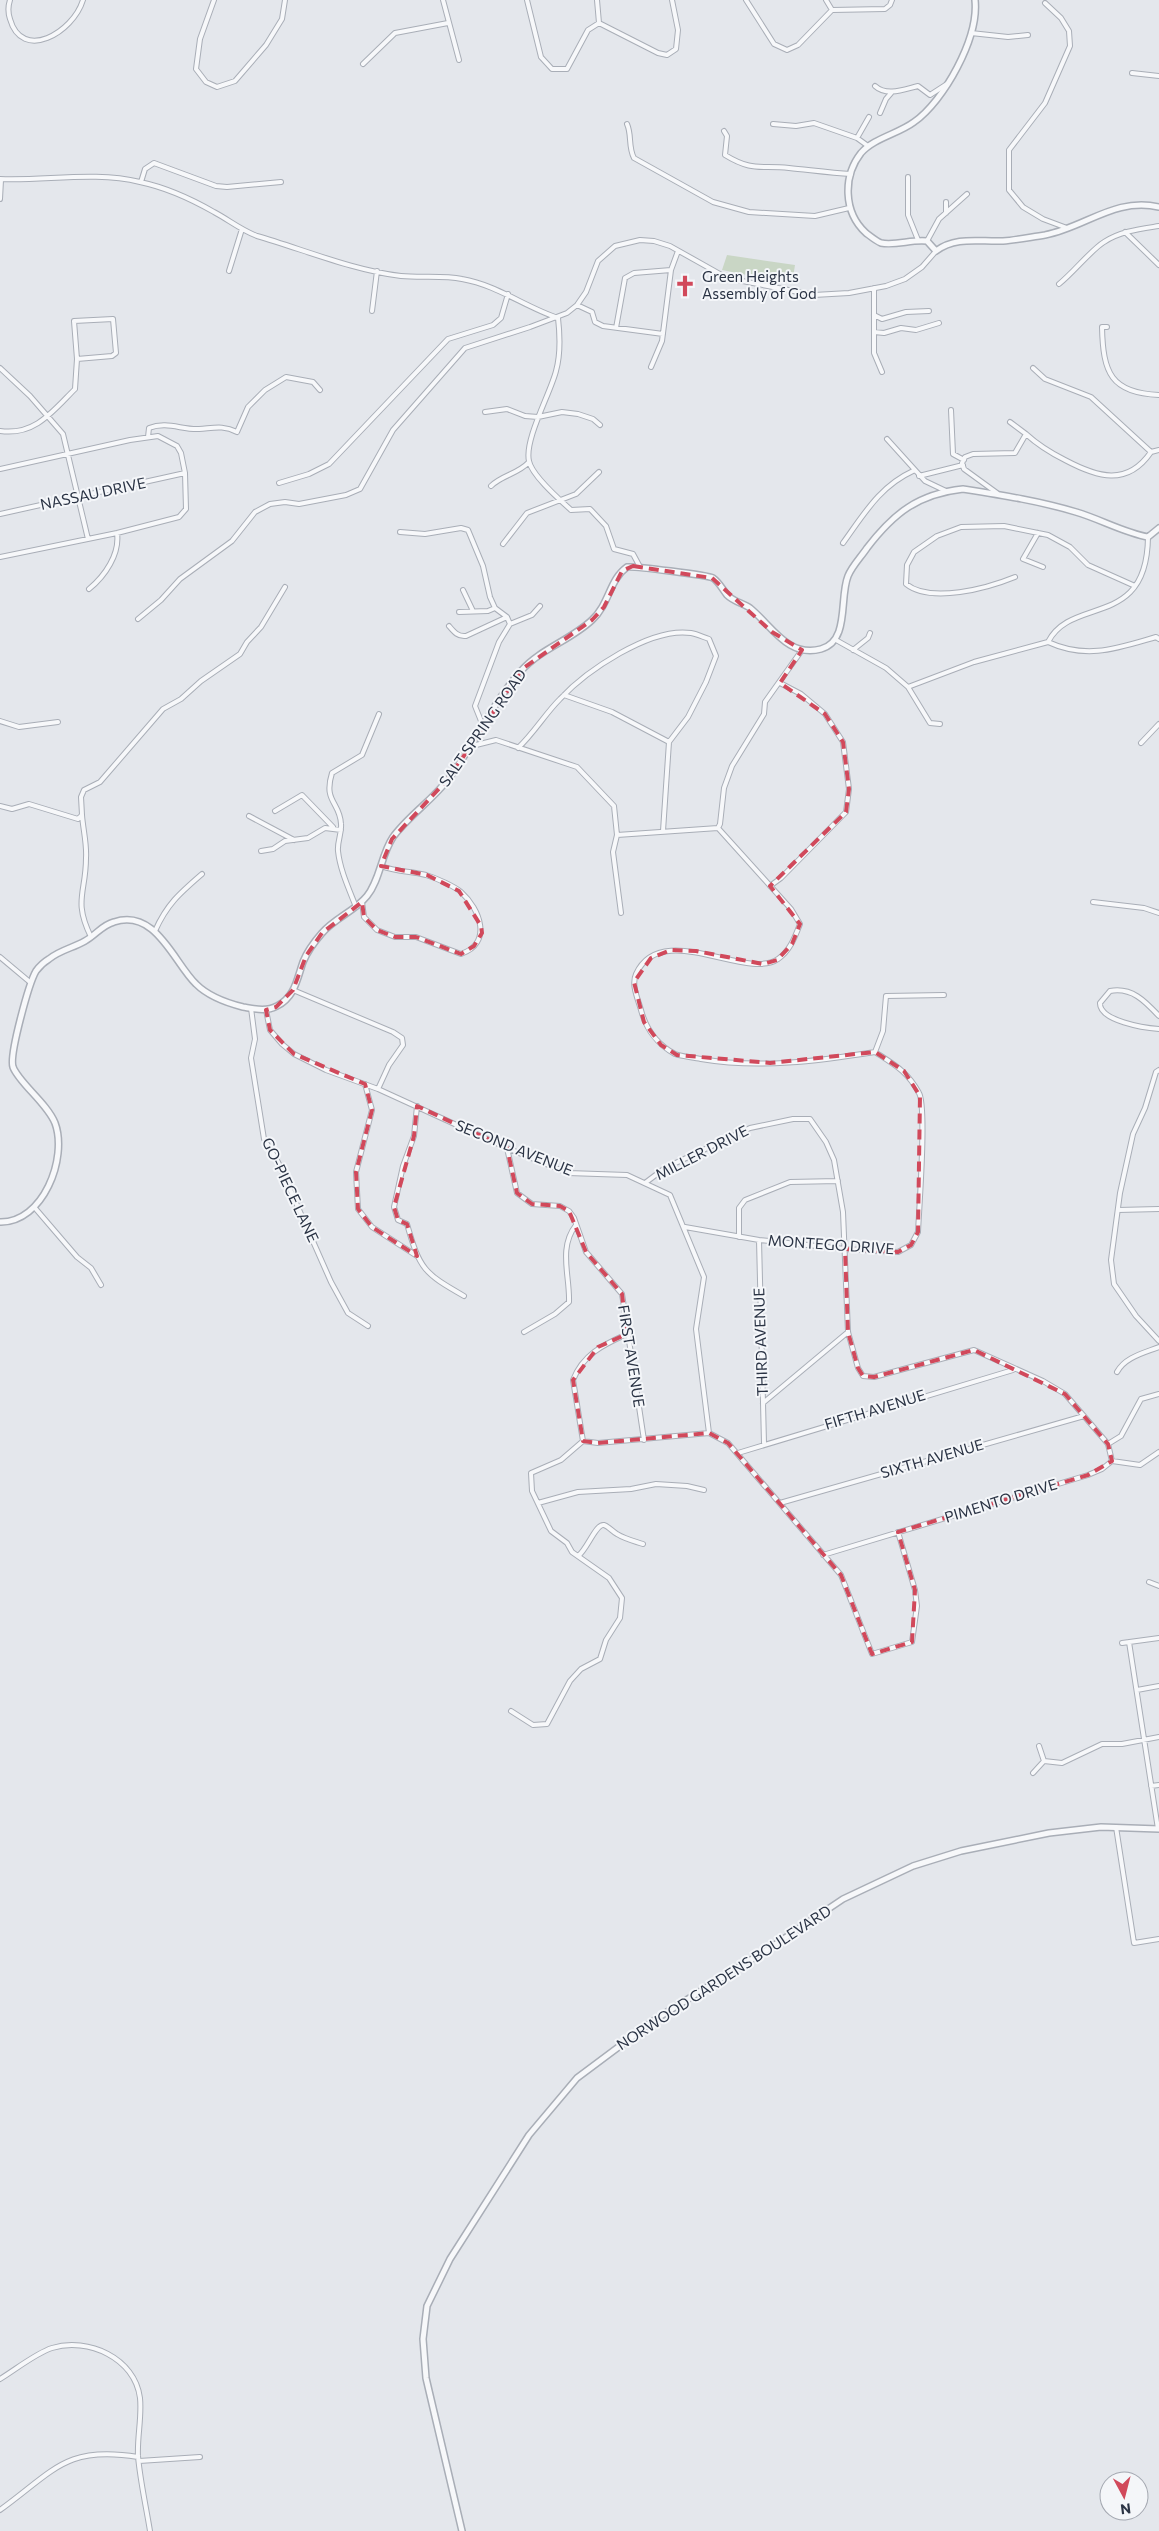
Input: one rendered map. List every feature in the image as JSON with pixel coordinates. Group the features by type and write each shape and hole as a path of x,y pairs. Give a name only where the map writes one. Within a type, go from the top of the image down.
{"street":[{"path":"10,0 9,16 12,28 19,36 40,40 51,38 69,26 83,0"},
{"path":"214,0 200,39 196,69 206,82 217,87 235,81 266,45 282,19 285,0"},
{"path":"443,0 459,60"},
{"path":"527,0 541,57 552,70 567,69 588,30 599,23"},
{"path":"597,0 599,23"},
{"path":"599,23 640,45 667,54 676,49 678,30 672,0"},
{"path":"746,0 774,44 787,50 798,45 822,23 832,10"},
{"path":"826,0 832,10"},
{"path":"832,10 885,9 890,6 892,0"},
{"path":"936,251 927,241 880,243 862,230 849,208 848,186 855,164 868,146 915,121 937,99 948,82 970,33 975,0"},
{"path":"1045,3 1061,18 1069,31 1070,46 1045,103 1009,150 1009,190 1023,207 1043,219 1067,228"},
{"path":"363,64 395,33 448,23"},
{"path":"970,33 1008,37 1028,35"},
{"path":"1132,73 1159,76"},
{"path":"876,86 881,90 892,92 918,86 930,95 948,82"},
{"path":"880,113 886,99 892,92"},
{"path":"856,138 869,118"},
{"path":"773,124 796,126 814,123 856,138 868,146"},
{"path":"627,124 630,130 630,150 634,158 713,202 749,212 795,216 822,215 849,208"},
{"path":"724,131 727,136 725,155 748,166 851,174"},
{"path":"141,182 145,170 154,163 222,186 281,182"},
{"path":"0,199 1,180 110,177 141,182 214,211 242,229 266,239 377,271 401,276 462,278 508,294 538,311 558,318"},
{"path":"908,177 908,216 918,240"},
{"path":"927,241 939,218 967,194"},
{"path":"946,202 946,213"},
{"path":"138,619 161,600 180,579 232,541 255,512 270,504 285,502 299,504 318,501 346,495 360,488 393,430 465,348 558,318 577,306 586,292 598,261 615,246 640,240 654,241 678,251 727,278 814,295 849,293 905,279 922,267 943,246 959,241 1019,239 1050,234 1086,222 1113,208 1127,205 1159,207"},
{"path":"1059,284 1075,272 1102,242 1125,232 1159,226"},
{"path":"229,271 242,229"},
{"path":"1125,232 1136,245 1150,254 1159,265"},
{"path":"651,367 663,334 671,270 678,251"},
{"path":"616,328 625,278 634,273 671,270"},
{"path":"372,311 377,271"},
{"path":"874,288 874,353 882,372"},
{"path":"279,483 309,474 329,464 448,339 493,325 500,318 508,294"},
{"path":"577,306 592,312 594,322 603,326 663,334"},
{"path":"874,315 882,319 906,312 929,311"},
{"path":"0,431 24,431 48,415 75,389 77,359 74,321 113,318 116,353 112,356 77,359"},
{"path":"558,318 560,347 556,371 538,417 528,455 529,462 561,501 571,510 590,509 606,526 614,549 633,554 640,567"},
{"path":"874,332 884,333 901,328 916,330 939,323"},
{"path":"1107,328 1102,328 1102,345 1108,367 1116,384 1134,392 1159,395"},
{"path":"0,368 48,415 63,434 88,539"},
{"path":"1033,368 1046,379 1091,397 1151,452"},
{"path":"148,437 149,428 158,425 198,429 221,426 237,432 248,407 265,390 286,377 313,382 320,390"},
{"path":"485,412 507,409 524,416 538,417 552,413 578,414 593,419 600,426"},
{"path":"951,410 953,454 963,463 964,469 999,495"},
{"path":"1010,422 1051,453 1098,476 1115,476 1130,472 1143,463 1151,452 1159,450"},
{"path":"919,476 963,463 973,454 1015,453 1026,434"},
{"path":"0,469 158,436 177,446 181,453 186,473 186,509 184,513 117,534 0,557"},
{"path":"887,439 902,454 913,471 946,491"},
{"path":"491,486 500,477 519,470 529,462"},
{"path":"843,543 871,504 893,481 913,471"},
{"path":"503,544 527,514 576,494 599,472"},
{"name":"NASSAU DRIVE","path":"0,514 186,473"},
{"path":"718,828 724,788 732,766 764,714 765,702 802,650 819,650 830,646 836,640 840,631 845,585 849,574 892,518 924,498 946,491 963,489 1075,511 1148,537"},
{"path":"1015,577 986,588 921,592 906,584 905,574 907,565 914,552 937,536 961,527 1004,526 1048,535 1070,547 1088,565 1135,586"},
{"path":"400,532 425,534 460,528 468,530 483,566 490,597 495,608 507,617 510,624"},
{"path":"1048,642 1053,633 1071,622 1120,602 1135,586 1144,568 1148,537 1159,528"},
{"path":"1038,533 1023,559 1043,567"},
{"path":"89,589 96,584 116,554 117,534"},
{"name":"SALT SPRING ROAD","path":"266,1010 276,1007 287,1000 293,990 306,956 314,944 334,922 356,907 370,893 392,839 438,793 472,746 483,726 522,669 572,636 592,620 604,607 615,579 627,567 640,567 712,578 727,595 750,608 784,642 802,650"},
{"path":"91,937 83,920 80,898 86,859 81,797 84,790 100,782 163,709 182,699 201,681 240,654 247,642 260,628 285,587"},
{"path":"463,590 473,611"},
{"path":"483,726 475,706 499,642 510,624 532,615 540,606"},
{"path":"459,612 488,611 495,608"},
{"path":"449,626 461,637 507,617"},
{"path":"518,748 564,695 606,663 642,642 668,635 690,633 709,639 716,656 706,682 688,717 669,742 662,831"},
{"path":"853,650 868,638 870,633"},
{"path":"908,687 974,662 1048,642 1058,647 1100,652 1117,649 1156,637 1159,638"},
{"path":"836,640 886,668 908,687 924,710 930,723 940,724"},
{"path":"770,886 781,878 846,812 849,788 843,742 825,714 801,694 780,683"},
{"path":"564,695 612,712 669,742"},
{"path":"356,907 338,849 341,823 332,803 328,785 332,773 362,755 379,714"},
{"path":"0,721 19,727 58,722"},
{"path":"1141,742 1159,724"},
{"path":"472,746 496,740 576,767 614,806 617,835 613,852 621,913"},
{"path":"275,811 302,795 333,827 341,830"},
{"path":"0,806 12,809 29,804 78,819 82,815"},
{"path":"249,816 294,840"},
{"path":"261,851 273,849 285,841 308,838 325,828 333,827"},
{"path":"617,835 718,828"},
{"path":"718,828 791,909 800,924 792,944 777,960 763,964 737,961 696,952 671,950 651,958 637,972 634,982 644,1022 661,1045 677,1055 709,1060 770,1063 823,1060 875,1052 883,1031 886,996 944,995"},
{"path":"362,902 364,916 377,930 395,937 416,936 461,954 469,951 478,941 482,932 479,920 460,891 427,875 391,870 381,866"},
{"path":"155,931 164,911 174,898 202,874"},
{"path":"1093,902 1144,908 1159,913"},
{"path":"1,1223 26,1215 35,1208 45,1194 57,1152 58,1134 54,1121 13,1068 12,1054 31,983 37,970 46,960 58,952 91,937 104,926 117,920 131,920 155,931 167,944 188,975 209,995 251,1008 266,1010"},
{"path":"0,957 31,983"},
{"path":"293,990 393,1032 402,1038 403,1045 389,1065 378,1089"},
{"path":"1159,1016 1144,1000 1126,990 1110,991 1100,1002 1102,1010 1118,1021 1159,1028"},
{"name":"GO-PIECE LANE","path":"251,1008 255,1039 251,1058 264,1139 278,1162 331,1282 348,1313 368,1326"},
{"name":"SECOND AVENUE","path":"266,1010 270,1030 282,1044 294,1054 326,1070 378,1089 507,1148 568,1173 617,1173 670,1195 685,1227 704,1277 696,1329 709,1433"},
{"name":"MONTEGO DRIVE","path":"685,1227 759,1240 845,1249 898,1252 911,1245 918,1232 922,1124 920,1096 904,1071 875,1052"},
{"path":"1159,1070 1156,1072 1145,1108 1133,1134 1118,1210 1111,1260 1114,1284 1136,1316 1159,1341"},
{"path":"365,1084 372,1110 356,1172 358,1209 372,1227 417,1256"},
{"path":"417,1106 414,1136 403,1166 394,1207 398,1220 407,1224 417,1256 433,1278 464,1296"},
{"name":"MILLER DRIVE","path":"645,1183 666,1168 750,1128 793,1119 810,1119 826,1142 834,1160 838,1182"},
{"name":"FIRST AVENUE","path":"507,1148 517,1192 532,1204 564,1208 574,1218 586,1252 622,1294 644,1440"},
{"path":"739,1236 739,1208 745,1200 790,1182 838,1182 843,1212 848,1332 858,1368 863,1376 874,1377 974,1350 1043,1381 1065,1394 1108,1444 1112,1460 1140,1465 1159,1452"},
{"path":"35,1208 77,1257 91,1268 101,1285"},
{"path":"1118,1210 1159,1209"},
{"path":"524,1332 555,1314 570,1302 566,1267 567,1243 570,1232 576,1225"},
{"name":"THIRD AVENUE","path":"759,1240 764,1443"},
{"path":"763,1403 848,1332"},
{"path":"583,1441 573,1380 577,1371 598,1347 627,1334"},
{"path":"1117,1372 1123,1364 1134,1356 1159,1347"},
{"name":"FIFTH AVENUE","path":"738,1453 764,1443 1014,1369"},
{"path":"1108,1444 1121,1436 1141,1399 1159,1394"},
{"name":"SIXTH AVENUE","path":"780,1503 1084,1416"},
{"path":"511,1710 534,1724 547,1724 570,1681 581,1669 600,1659 606,1640 620,1618 622,1598 616,1586 609,1578 578,1556 551,1531 532,1491 531,1473 560,1460 583,1441 598,1443 709,1433 728,1442 841,1575 872,1654 912,1642 917,1606 915,1590 898,1532"},
{"name":"PIMENTO DRIVE","path":"823,1555 1088,1475 1102,1469 1112,1460"},
{"path":"538,1503 578,1492 631,1489 656,1484 687,1486 704,1490"},
{"path":"578,1556 589,1545 596,1528 604,1525 624,1537 643,1544"},
{"path":"1149,1582 1159,1586"},
{"path":"1122,1643 1159,1638"},
{"path":"1129,1642 1158,1829"},
{"path":"1137,1690 1159,1686"},
{"path":"1044,1761 1062,1763 1102,1744 1122,1744 1159,1737"},
{"path":"1040,1746 1044,1761"},
{"path":"1033,1773 1044,1761"},
{"path":"1151,1786 1159,1785"},
{"path":"1116,1827 1134,1943 1159,1939"},
{"name":"NORWOOD GARDENS BOULEVARD","path":"462,2531 426,2378 423,2339 427,2306 450,2259 529,2135 577,2078 656,2019 773,1946 843,1899 913,1866 961,1851 1048,1833 1116,1827 1158,1829"},
{"path":"0,2379 51,2348 75,2344 94,2347 116,2358 129,2372 140,2397 139,2459 150,2531"},
{"path":"0,2510 52,2469 86,2454 110,2452 139,2459 200,2457"}],"highlighted area":[{"path":"633,566 712,578 772,632 802,650 780,683 825,714 843,742 849,789 846,812 770,886 800,924 792,944 777,960 763,964 696,951 671,950 651,958 634,982 644,1022 661,1045 677,1055 770,1063 875,1052 904,1071 920,1096 918,1232 911,1245 898,1252 845,1249 848,1332 858,1368 863,1376 874,1377 974,1350 1065,1394 1108,1444 1112,1461 1088,1475 898,1532 915,1590 912,1642 872,1654 841,1575 728,1443 709,1433 598,1443 583,1441 573,1380 598,1347 627,1334 622,1294 586,1252 569,1211 560,1206 532,1204 517,1193 507,1148 417,1106 414,1136 394,1207 398,1220 407,1224 417,1256 372,1227 358,1209 356,1172 372,1110 365,1084 294,1054 270,1030 266,1010 276,1007 293,990 306,956 322,933 362,902 364,917 377,930 395,937 416,937 461,954 474,946 482,933 481,926 459,891 427,875 381,866 392,839 449,778 522,669 592,620 604,607 622,571"}],"green space":[{"path":"727,255 795,265 792,284 722,270"}],"place":[{"name":"Green Heights Assembly of God","path":"685,286"}]}
